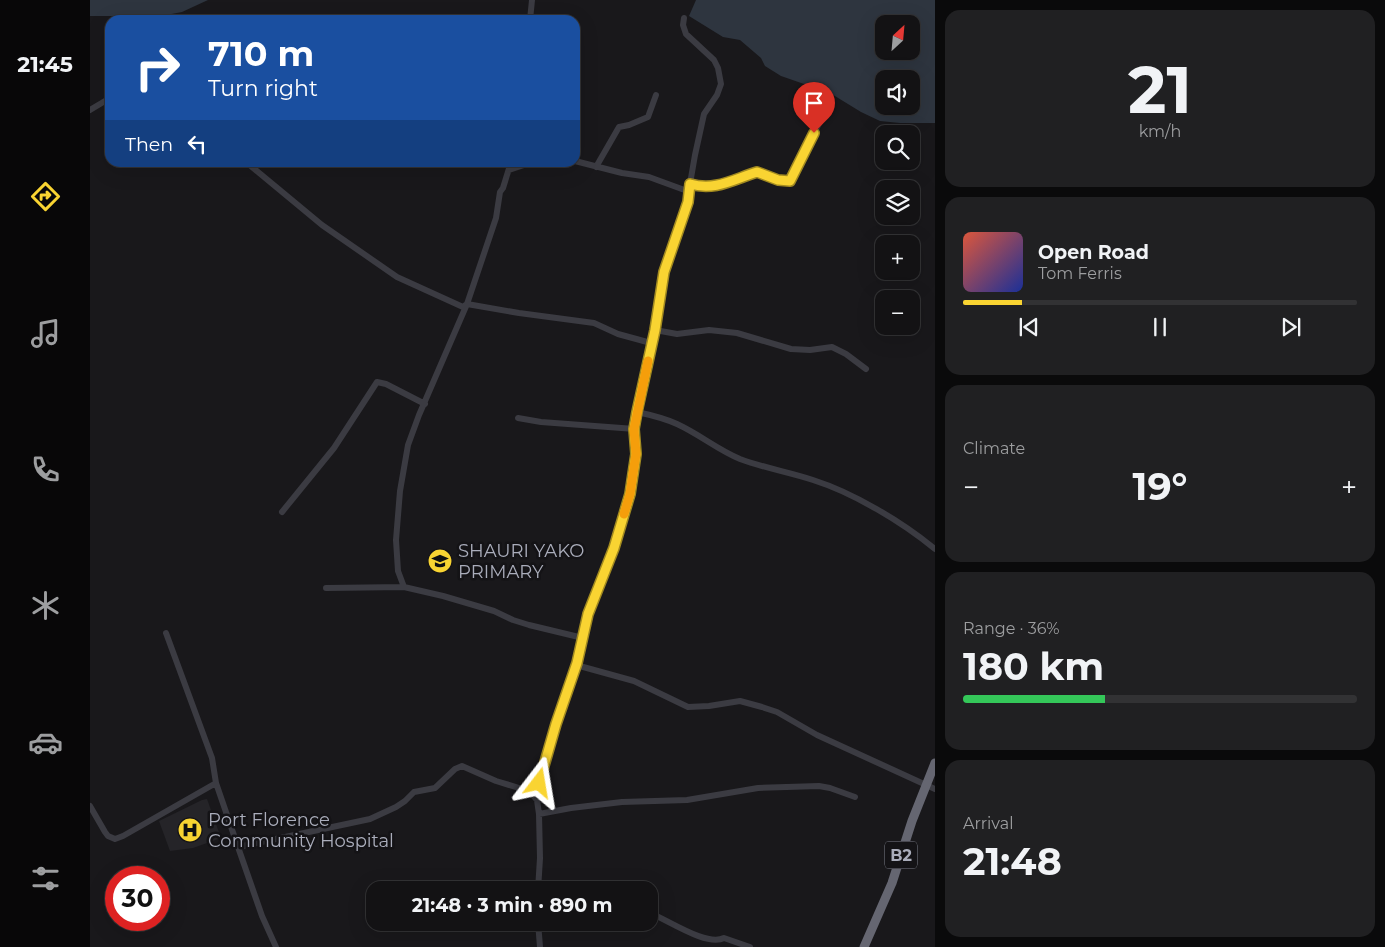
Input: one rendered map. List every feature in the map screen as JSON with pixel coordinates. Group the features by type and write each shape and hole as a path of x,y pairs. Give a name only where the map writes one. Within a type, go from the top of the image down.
{"highway":[{"name":"B2","path":"864,947 892,883 912,821 935,763"}],"street":[{"path":"530,15 532,0"},
{"path":"536,800 546,756 577,663 588,614 614,548 630,494 636,454 634,429 655,330 664,272 690,192 704,114 717,95 721,84 718,68 714,60 686,34 684,18"},
{"path":"596,167 619,127 648,117 656,95"},
{"path":"690,184 702,188 715,187 757,172 778,180 790,181 831,100"},
{"path":"90,110 105,101"},
{"path":"580,162 649,177 690,192"},
{"path":"252,167 322,225 398,277 463,307 467,304 594,323 618,334 651,343"},
{"path":"404,587 398,571 396,540 400,490 408,445 418,415 425,404 467,304 496,218 500,192 504,188 510,167"},
{"path":"655,330 678,334 710,330 737,333 791,349 810,350 832,347 846,354 866,369"},
{"path":"282,512 334,448 377,382 386,384 425,404"},
{"path":"637,412 678,424 741,459 776,471 813,480 846,492 895,521 935,549"},
{"path":"518,418 541,422 634,429"},
{"path":"326,588 404,587 485,609 513,620 583,638"},
{"path":"166,633 212,758 216,784 262,916 276,947"},
{"path":"577,663 576,665 634,681 688,707 740,701 777,712 817,735 935,789"},
{"path":"238,847 370,818 396,807 414,792 435,788 455,769 462,766 496,780 529,790 536,800 539,814 539,881"},
{"path":"90,806 105,832 115,839 216,784"},
{"path":"539,814 622,802 687,800 758,788 819,786 855,797"},
{"path":"658,918 703,938 719,941 724,938 750,947"},
{"path":"539,931 540,947"}],"shaded area":[{"path":"90,0 208,0 182,12 166,15 90,16"},
{"path":"696,0 935,0 935,123 880,121 830,93 781,76 765,66 761,58 740,40 723,37 689,16"},
{"name":"Port Florence Community Hospital","path":"207,799 221,838 193,848 170,851 159,821"}],"slow traffic":[{"path":"624,514 630,494 636,454 634,429 648,361"}],"place":[{"name":"SHAURI YAKO PRIMARY","path":"440,561"},
{"name":"Port Florence Community Hospital","path":"190,830"}],"route":[{"path":"539,783 556,724 577,663 588,614 614,548 630,494 636,454 634,429 655,330 664,272 688,202 690,184 702,188 715,187 757,172 778,180 790,181 814,133"}]}
